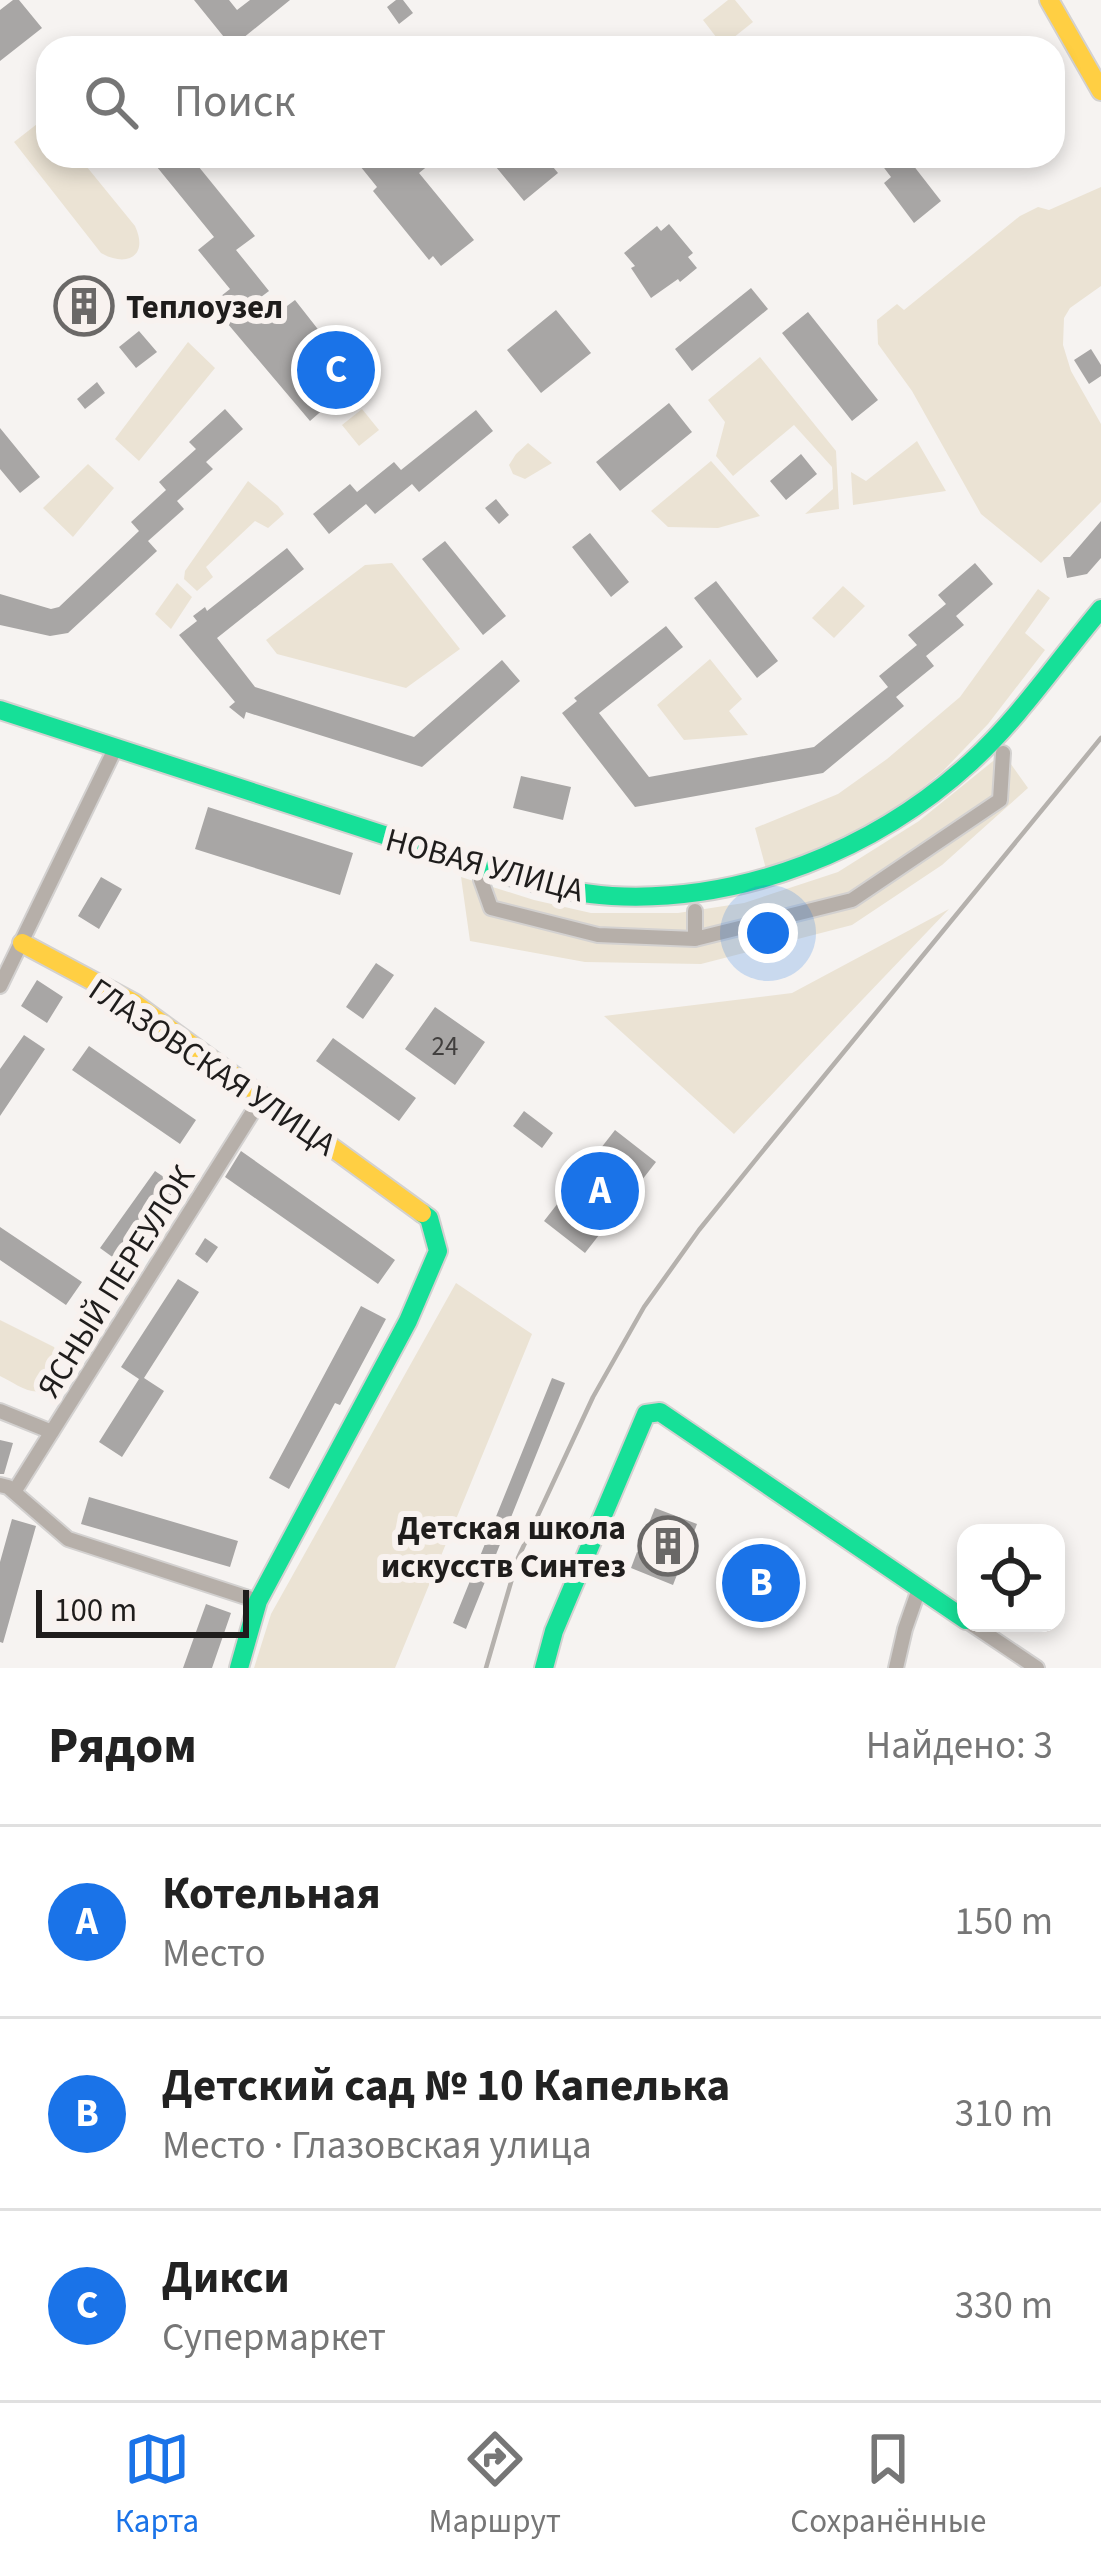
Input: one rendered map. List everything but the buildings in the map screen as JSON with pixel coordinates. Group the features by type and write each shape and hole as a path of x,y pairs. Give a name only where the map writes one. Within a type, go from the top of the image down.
{"street":[{"path":"1049,0 1101,91"},
{"name":"НОВАЯ УЛИЦА","path":"0,710 454,860 560,890 629,897 706,890 802,866 868,836 925,802 988,744 1101,609"},
{"path":"0,986 115,749"},
{"path":"481,880 491,908 598,935 695,939 851,900 1000,800 1003,753"},
{"path":"695,911 695,939"},
{"name":"ГЛАЗОВСКАЯ УЛИЦА","path":"22,943 134,1004 428,1218 438,1252 408,1321 258,1601 239,1668"},
{"name":"ЯСНЫЙ ПЕРЕУЛОК","path":"7,1489 52,1432 262,1097"},
{"path":"0,1412 52,1432"},
{"path":"544,1668 554,1630 646,1414 660,1412 957,1615"},
{"path":"7,1489 68,1539 258,1601"},
{"path":"896,1668 919,1589"},
{"path":"983,1632 1037,1668"}],"shaded area":[{"path":"728,0 735,0 753,22 736,36 715,36 703,20"},
{"path":"36,125 36,168 88,168 135,226 137,252 127,259 101,253 14,142"},
{"path":"1101,187 1101,286 1070,308 1064,318 1063,345 1071,371 1101,424 1101,502 1041,563 981,514 912,391 878,344 877,320 897,304 904,310 1020,216 1038,207 1049,210"},
{"path":"188,342 215,368 139,461 115,439"},
{"path":"760,357 836,451 839,509 805,514 833,489 832,467 794,425 733,476 716,456 725,422 708,400"},
{"path":"362,409 379,430 359,446 342,425"},
{"path":"917,441 946,491 853,505 851,472 866,481"},
{"path":"528,443 552,463 525,479 513,474 509,465"},
{"path":"711,461 760,516 718,528 668,527 651,511"},
{"path":"88,464 114,488 73,537 43,508"},
{"path":"248,481 284,514 268,528 255,521 206,567 213,577 197,591 184,579 185,571"},
{"path":"392,563 460,649 406,688 277,654 266,640 365,565"},
{"path":"177,583 192,597 171,629 155,614"},
{"path":"843,586 865,606 834,638 812,618"},
{"path":"1038,589 1050,598 1025,633 1045,650 988,724 943,771 893,812 839,845 766,869 755,828 838,794 887,759 960,697"},
{"path":"710,659 742,699 729,711 748,735 684,740 657,705"},
{"path":"1003,753 1028,788 942,865 852,925 701,964 585,962 470,941 461,877 591,913 678,913 744,903 838,872 919,821"},
{"path":"949,909 734,1134 604,1016 792,993"},
{"path":"456,1283 532,1334 395,1668 254,1668 271,1614"},
{"path":"0,1320 54,1347 58,1373 46,1389 30,1391 0,1376"}],"railway":[{"path":"486,1668 518,1558 593,1397 644,1307 699,1230 1101,738"}],"traffic: fast":[{"path":"0,710 513,877 587,893 661,896 758,880 805,865 893,821 989,745 1101,609"},
{"path":"239,1668 258,1601 408,1321 438,1251 429,1218 422,1213"},
{"path":"544,1668 554,1631 646,1414 660,1412 957,1614"}],"traffic: slow":[{"path":"1049,0 1101,91"},
{"path":"22,943 134,1003 422,1213"}],"place":[{"name":"Теплоузел","path":"84,306"},
{"name":"Дикси","path":"336,370"},
{"name":"Котельная","path":"600,1191"},
{"name":"Детская школа искусств Синтез","path":"668,1546"},
{"name":"Детский сад № 10 Капелька","path":"761,1583"}]}
